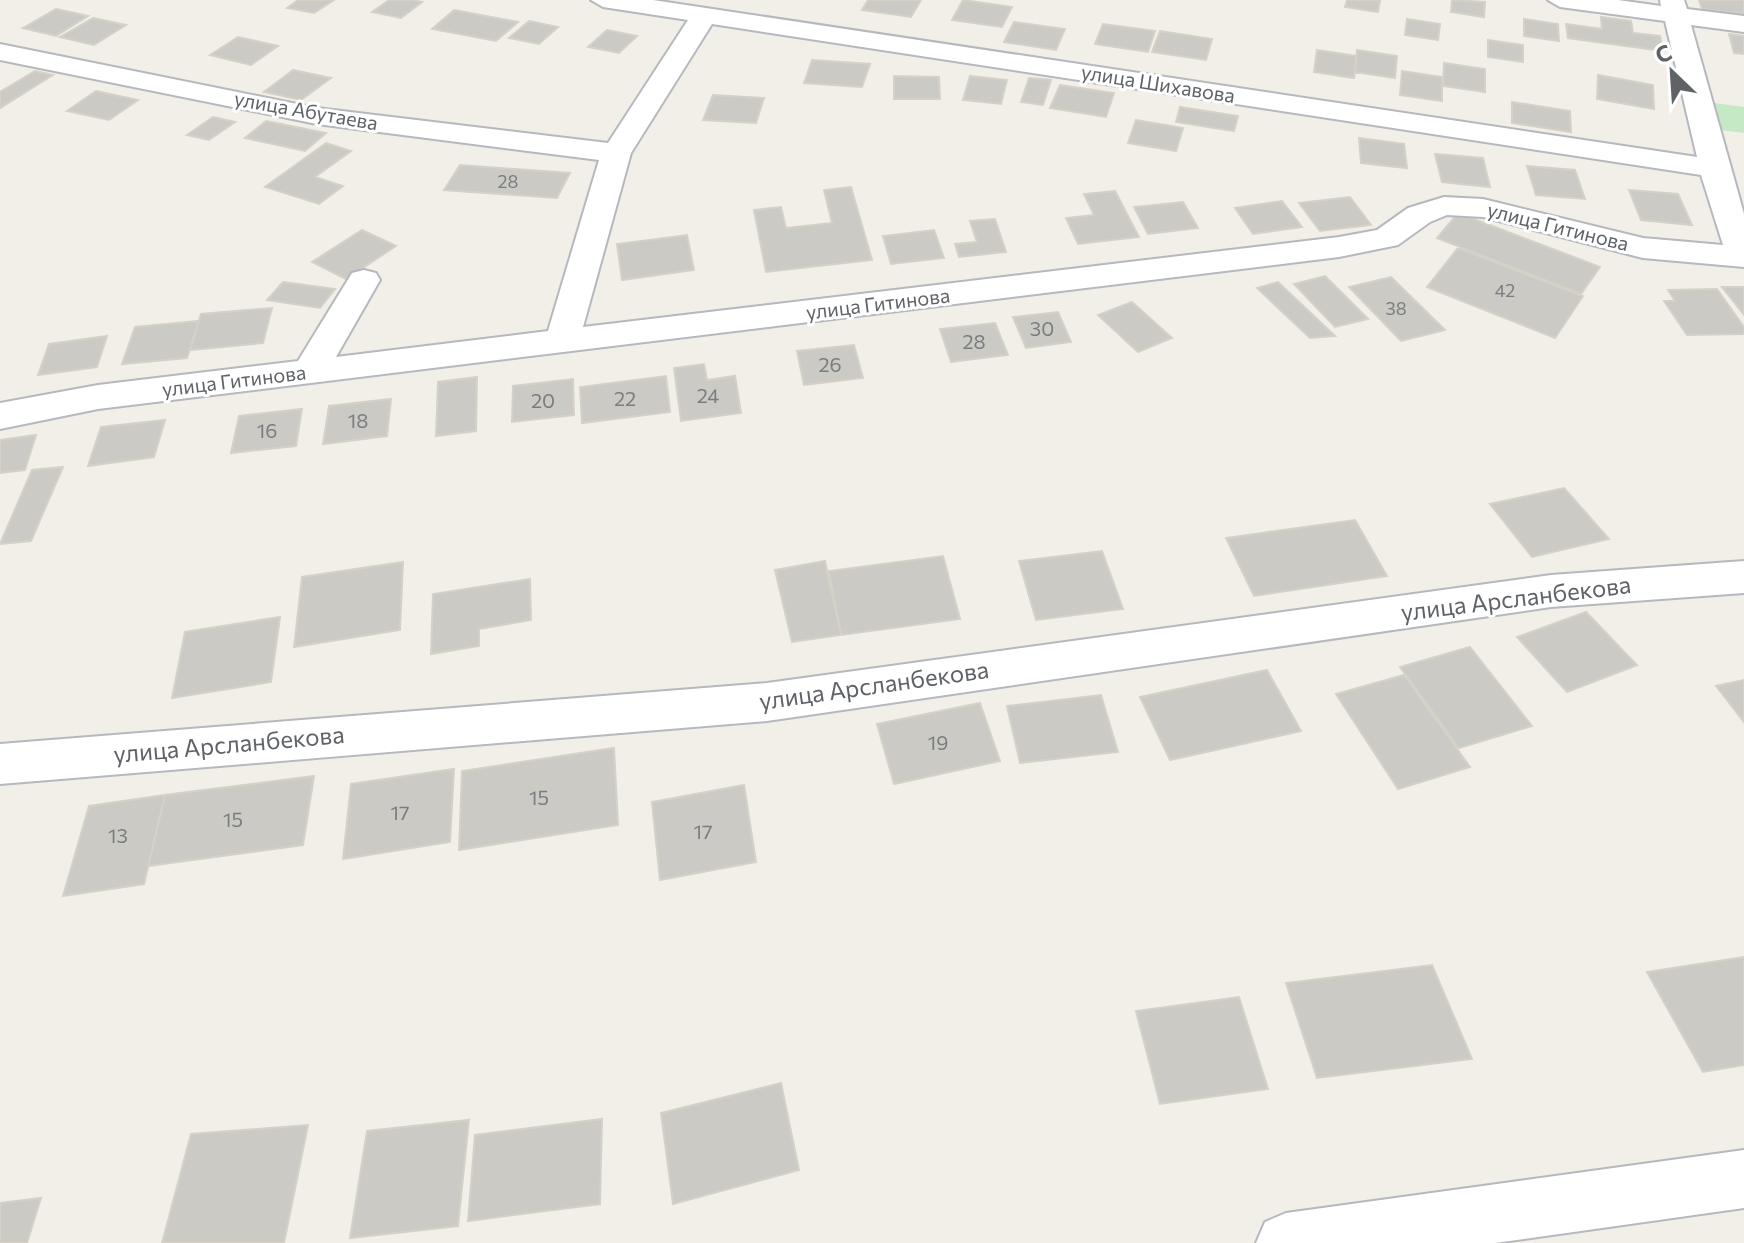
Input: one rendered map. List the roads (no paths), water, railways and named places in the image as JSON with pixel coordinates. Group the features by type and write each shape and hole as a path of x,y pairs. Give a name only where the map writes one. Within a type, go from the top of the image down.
{"street":[{"name":"улица Шихавова","path":"603,0 658,4 704,16 1714,168"},
{"path":"1560,0 1674,8 1744,24"},
{"path":"1674,8 1714,168 1743,257"},
{"path":"562,343 616,153 704,16"},
{"name":"улица Абутаева","path":"0,52 317,116 616,153"},
{"name":"улица Гитинова","path":"0,416 98,397 1339,247 1387,238 1419,215 1444,206 1483,208 1643,248 1743,257"},
{"path":"309,372 364,280"},
{"name":"улица Арсланбекова","path":"0,764 767,702 1551,591 1744,577"},
{"path":"1286,1243 1744,1179"}]}
